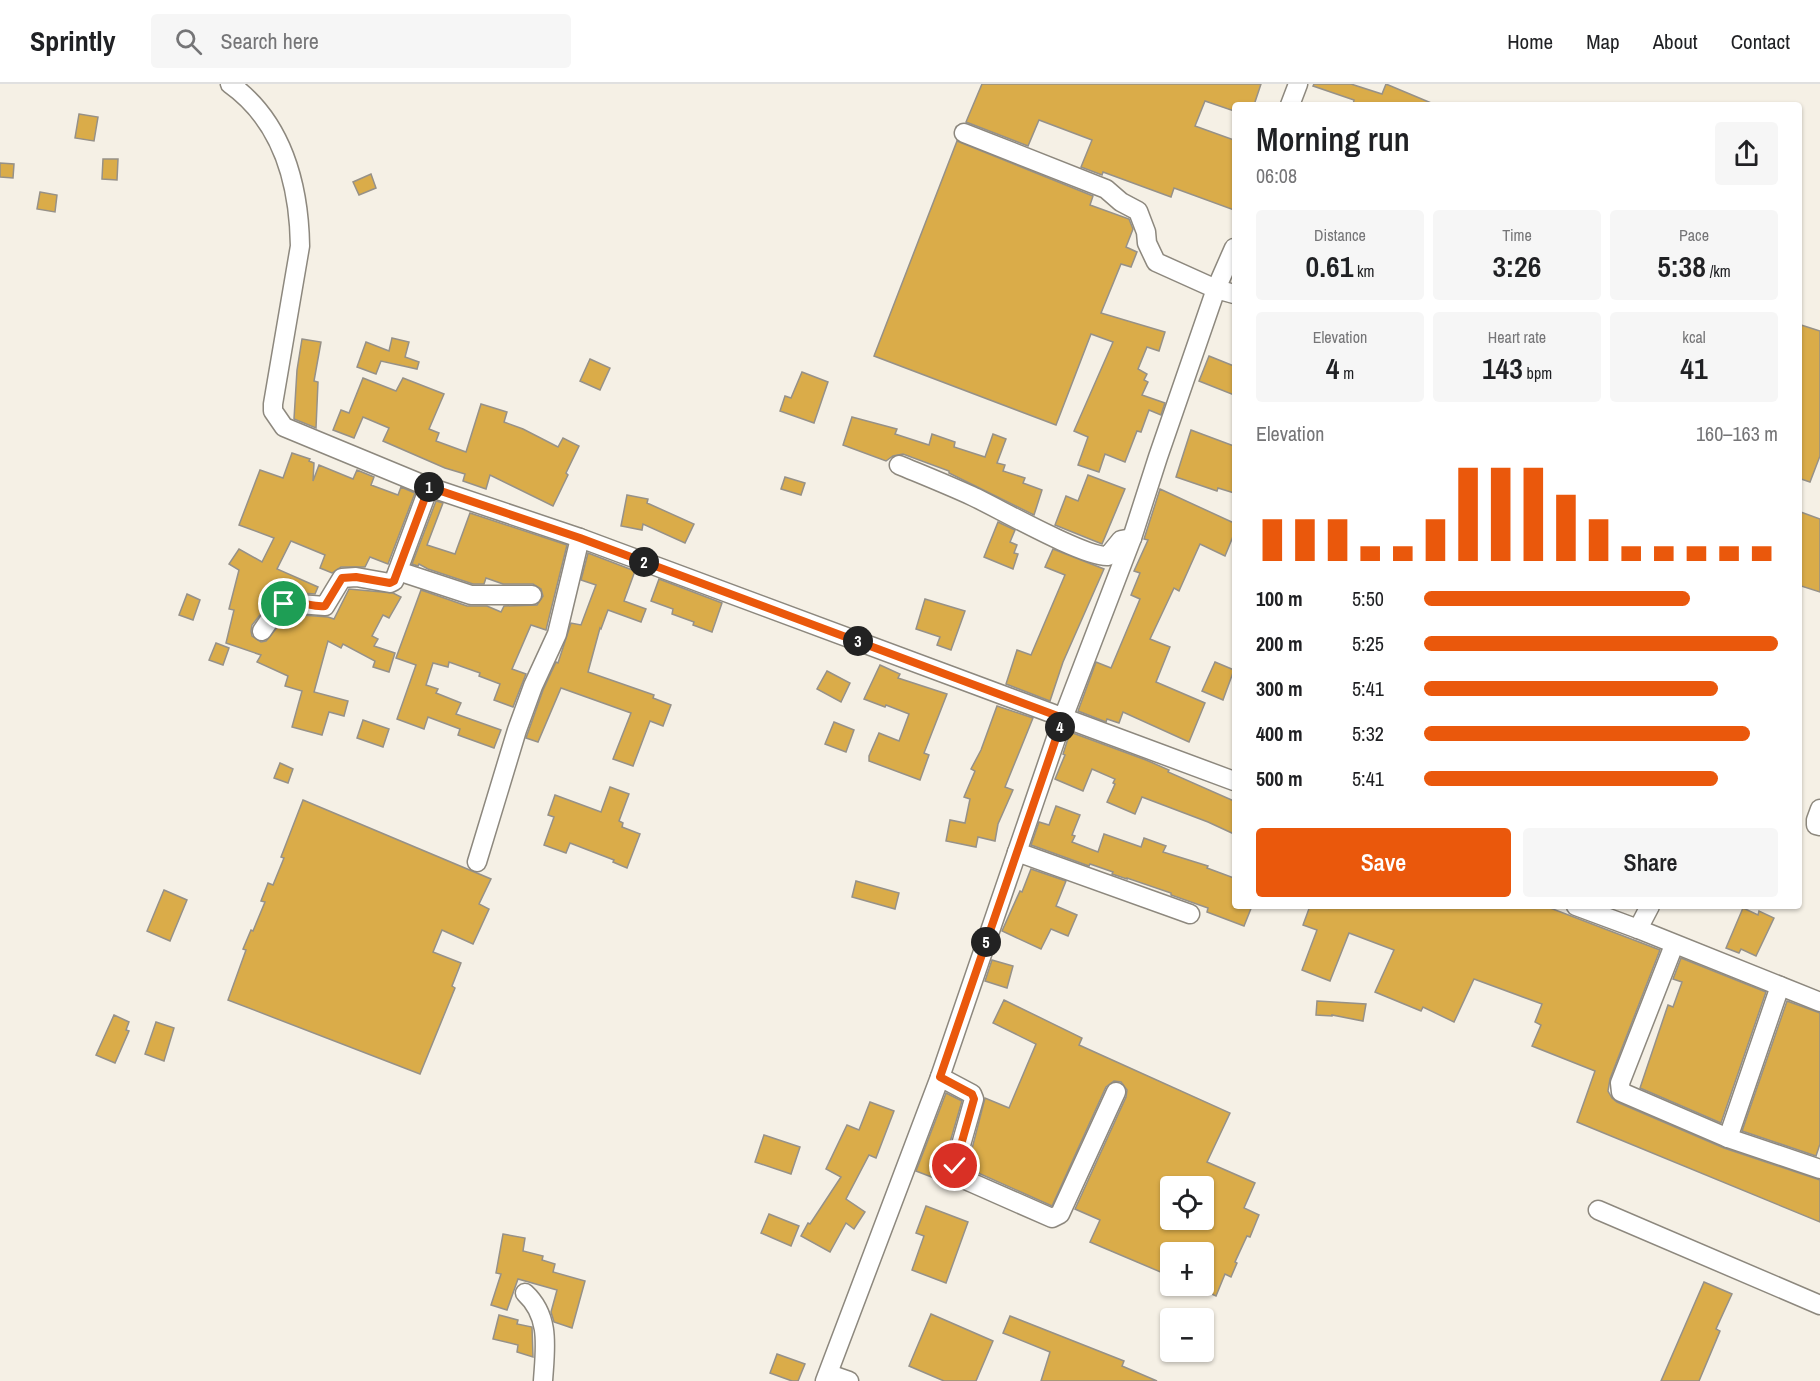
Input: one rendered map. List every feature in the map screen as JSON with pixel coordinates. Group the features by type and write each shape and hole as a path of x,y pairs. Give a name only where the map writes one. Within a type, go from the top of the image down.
{"street":[{"path":"230,84 241,92 263,116 279,140 289,167 300,220 300,246 273,396 273,411 284,427 429,487 580,538 1232,780"},
{"path":"1291,102 1298,84"},
{"path":"964,133 1106,189 1121,202 1138,211 1146,232 1147,243 1156,262 1216,289 1232,293"},
{"path":"849,1381 827,1377 940,1077 1063,718 1132,538 1216,289 1232,253"},
{"path":"899,465 972,496 1099,556 1108,556 1121,540 1132,538"},
{"path":"262,631 281,605 293,602 323,607 342,578 356,577 390,583 394,581 429,487"},
{"path":"477,862 517,730 533,686 557,634 580,538"},
{"path":"398,571 471,595 532,595"},
{"path":"1820,809 1816,825 1820,826"},
{"path":"1017,852 1190,914"},
{"path":"1584,909 1820,1002"},
{"path":"1638,929 1648,909"},
{"path":"1674,945 1620,1083 1621,1092 1728,1138 1818,1163"},
{"path":"1728,1138 1780,986"},
{"path":"940,1077 972,1094 974,1099 955,1166 956,1174 1052,1218 1060,1214 1116,1092"},
{"path":"1598,1210 1820,1305"},
{"path":"525,1293 534,1302 543,1322 546,1346 543,1381"}],"building":[{"path":"982,84 1261,84 1255,102 1232,102 1232,110 1205,101 1195,126 1232,139 1232,209 1174,188 1171,197 1103,172 1102,175 1081,167 1092,140 1039,120 1028,146 966,122"},
{"path":"1314,84 1351,84 1382,94 1386,84 1429,102 1354,102 1354,100 1313,86"},
{"path":"79,114 98,117 94,141 75,138"},
{"path":"957,141 1093,196 1090,205 1129,219 1133,229 1126,247 1137,252 1131,267 1121,264 1101,313 1165,332 1159,351 1147,347 1138,369 1147,374 1144,380 1148,382 1142,395 1165,403 1161,415 1149,410 1141,432 1137,431 1125,462 1105,454 1099,472 1078,465 1088,437 1074,431 1113,342 1091,334 1056,425 874,356"},
{"path":"103,159 118,159 117,180 102,179"},
{"path":"0,163 14,164 13,178 0,177"},
{"path":"371,174 376,188 359,195 353,182"},
{"path":"40,192 57,195 55,212 37,209"},
{"path":"1802,325 1820,331 1820,456 1810,482 1802,479"},
{"path":"392,338 409,342 405,357 419,362 417,369 381,361 376,374 357,367 366,342 389,351"},
{"path":"302,339 321,342 314,381 318,382 316,428 294,419 297,370"},
{"path":"1209,356 1232,365 1232,394 1199,381"},
{"path":"590,359 610,368 600,390 580,381"},
{"path":"802,372 828,382 814,423 780,411 785,396 791,398"},
{"path":"363,378 396,391 403,378 444,394 429,429 439,433 436,441 466,452 481,404 507,412 504,422 558,447 563,438 579,446 553,506 490,475 486,489 463,481 465,474 445,468 383,441 389,428 363,417 354,438 333,430 341,410 349,413"},
{"path":"852,417 897,429 895,434 929,445 932,434 955,442 954,447 985,457 993,434 1006,439 997,463 1005,465 1003,471 1025,478 1023,483 1042,490 1034,515 949,471 903,454 893,456 886,461 843,445"},
{"path":"1191,430 1232,445 1232,492 1218,488 1217,491 1176,477"},
{"path":"292,453 310,459 309,461 314,463 313,481 319,465 353,479 357,470 374,477 371,485 398,495 401,487 415,493 388,564 370,557 365,567 341,567 332,573 320,568 325,555 291,541 277,569 318,587 315,594 287,592 275,596 252,625 252,636 261,642 266,641 288,614 334,619 349,589 393,593 401,597 389,618 383,615 372,636 378,639 374,646 395,653 389,672 373,667 375,661 343,644 341,648 328,641 314,692 348,701 344,716 329,712 322,735 292,727 302,691 285,686 288,676 257,662 261,655 226,643 234,610 229,609 239,570 229,564 239,549 262,562 274,538 239,525 260,470 283,478"},
{"path":"1088,475 1125,489 1102,544 1055,525 1066,496 1078,501"},
{"path":"785,477 805,483 801,495 781,489"},
{"path":"1160,489 1232,522 1232,539 1225,556 1200,544 1179,591 1174,588 1150,639 1170,647 1156,682 1205,703 1189,742 1123,712 1119,723 1107,719 1106,722 1078,711 1096,662 1111,668 1140,599 1131,595 1140,573 1134,571 1148,540 1144,539"},
{"path":"627,495 648,499 647,503 694,524 685,543 643,524 642,530 621,526"},
{"path":"436,501 443,503 427,545 455,554 470,513 567,545 546,630 531,625 512,669 526,674 513,707 494,700 500,684 479,676 480,673 449,662 448,667 433,663 426,685 438,689 436,693 461,703 456,714 501,730 494,748 458,735 460,729 428,717 424,729 397,719 416,665 396,658 421,590 467,606 487,606 501,612 504,606 537,605 543,596 541,589 533,584 503,584 486,578 484,584 473,584 419,564 418,566 412,564"},
{"path":"1802,512 1820,519 1820,592 1802,586"},
{"path":"998,522 1015,530 1010,542 1017,545 1014,553 1018,554 1013,569 984,557"},
{"path":"1053,549 1104,569 1063,662 1050,701 1006,684 1017,650 1031,655 1065,575 1045,567"},
{"path":"588,553 635,571 624,601 646,609 641,622 608,610 600,628 588,672 654,695 653,698 671,705 663,726 650,721 633,766 613,759 631,713 561,688 538,742 526,738 543,690 556,662 558,663 571,623 581,625 596,585 581,580"},
{"path":"659,579 722,603 712,632 672,614 673,609 651,601"},
{"path":"187,594 200,600 193,620 179,615"},
{"path":"925,599 965,611 951,650 937,645 940,637 916,629"},
{"path":"216,643 229,648 223,665 209,660"},
{"path":"1215,662 1232,669 1223,700 1202,691"},
{"path":"880,665 900,674 898,678 947,694 924,753 929,755 920,780 869,761 879,733 899,741 909,714 864,699"},
{"path":"827,671 850,683 841,702 817,689"},
{"path":"997,706 1033,718 1005,787 1013,790 998,824 995,841 978,837 976,847 946,841 950,820 965,823 970,799 964,797 975,771 971,769 981,750"},
{"path":"363,720 389,729 383,747 357,738"},
{"path":"834,722 854,730 846,752 825,744"},
{"path":"1070,732 1169,770 1168,772 1232,800 1232,833 1142,797 1135,814 1107,802 1115,779 1092,769 1083,791 1055,779 1065,755 1063,754"},
{"path":"280,763 293,769 288,783 274,778"},
{"path":"610,787 629,794 619,821 623,823 622,827 640,834 627,868 613,862 614,860 570,843 566,853 544,845 554,817 548,815 555,795 601,812"},
{"path":"303,800 491,879 479,904 489,909 473,944 442,930 433,952 461,963 452,986 455,988 420,1074 228,1000 246,950 243,949 265,902 261,901 268,883 273,885"},
{"path":"1056,806 1080,815 1072,835 1075,836 1072,842 1098,852 1104,834 1141,847 1144,838 1166,846 1163,852 1208,866 1207,868 1232,877 1232,909 1251,909 1244,926 1207,912 1208,908 1171,895 1171,893 1031,845 1039,822 1049,825"},
{"path":"1031,869 1066,881 1056,906 1077,915 1068,936 1051,929 1041,949 1002,931"},
{"path":"856,881 899,893 895,909 852,897"},
{"path":"164,890 187,900 170,941 147,931"},
{"path":"1309,909 1553,909 1660,950 1610,1079 1608,1091 1612,1098 1724,1148 1820,1180 1820,1222 1577,1122 1595,1071 1532,1046 1541,1025 1535,1022 1542,1004 1474,979 1454,1022 1423,1007 1421,1011 1375,992 1394,950 1349,933 1330,981 1302,970 1317,930 1303,925"},
{"path":"1743,909 1758,915 1759,911 1774,918 1756,956 1741,949 1739,953 1726,948"},
{"path":"1681,958 1766,992 1721,1123 1640,1088 1668,1005 1673,1007 1682,982 1673,979"},
{"path":"992,960 1013,966 1007,988 985,981"},
{"path":"1004,1000 1082,1038 1079,1045 1230,1113 1207,1162 1255,1183 1244,1208 1259,1215 1250,1237 1247,1236 1235,1262 1237,1263 1231,1277 1225,1274 1216,1296 1214,1295 1214,1242 1160,1242 1160,1272 1090,1242 1100,1220 1075,1209 1126,1097 1127,1090 1121,1082 1114,1081 1106,1087 1052,1206 967,1168 985,1098 1009,1108 1036,1044 993,1023"},
{"path":"1317,1001 1366,1004 1363,1021 1332,1015 1316,1015"},
{"path":"1787,1001 1820,1013 1820,1144 1816,1156 1742,1131"},
{"path":"114,1015 129,1022 126,1030 129,1031 115,1063 96,1055"},
{"path":"156,1022 174,1028 164,1061 145,1054"},
{"path":"946,1093 962,1101 944,1163 945,1174 942,1181 916,1171"},
{"path":"870,1102 894,1111 876,1158 869,1155 846,1199 865,1212 854,1229 846,1223 830,1252 801,1236 841,1177 826,1169 847,1125 859,1130"},
{"path":"764,1135 800,1147 791,1174 755,1162"},
{"path":"926,1206 968,1222 946,1283 912,1270 924,1236 916,1233"},
{"path":"769,1214 799,1226 791,1246 761,1233"},
{"path":"503,1234 525,1238 523,1251 543,1256 542,1260 555,1264 553,1272 585,1281 572,1328 554,1322 551,1312 557,1290 518,1279 507,1310 491,1305 501,1274 496,1273"},
{"path":"1704,1282 1732,1294 1716,1329 1720,1331 1699,1381 1661,1381"},
{"path":"931,1314 993,1341 976,1381 944,1381 909,1366"},
{"path":"499,1315 518,1320 517,1324 532,1327 533,1357 517,1352 518,1345 493,1339"},
{"path":"1010,1316 1124,1361 1122,1366 1157,1381 1041,1381 1050,1352 1003,1333"},
{"path":"777,1354 805,1364 798,1381 770,1373"}],"route":[{"path":"284,604 293,602 323,607 342,578 356,577 390,583 394,581 429,487 580,538 1063,718 940,1077 972,1094 974,1099 955,1166"}]}
